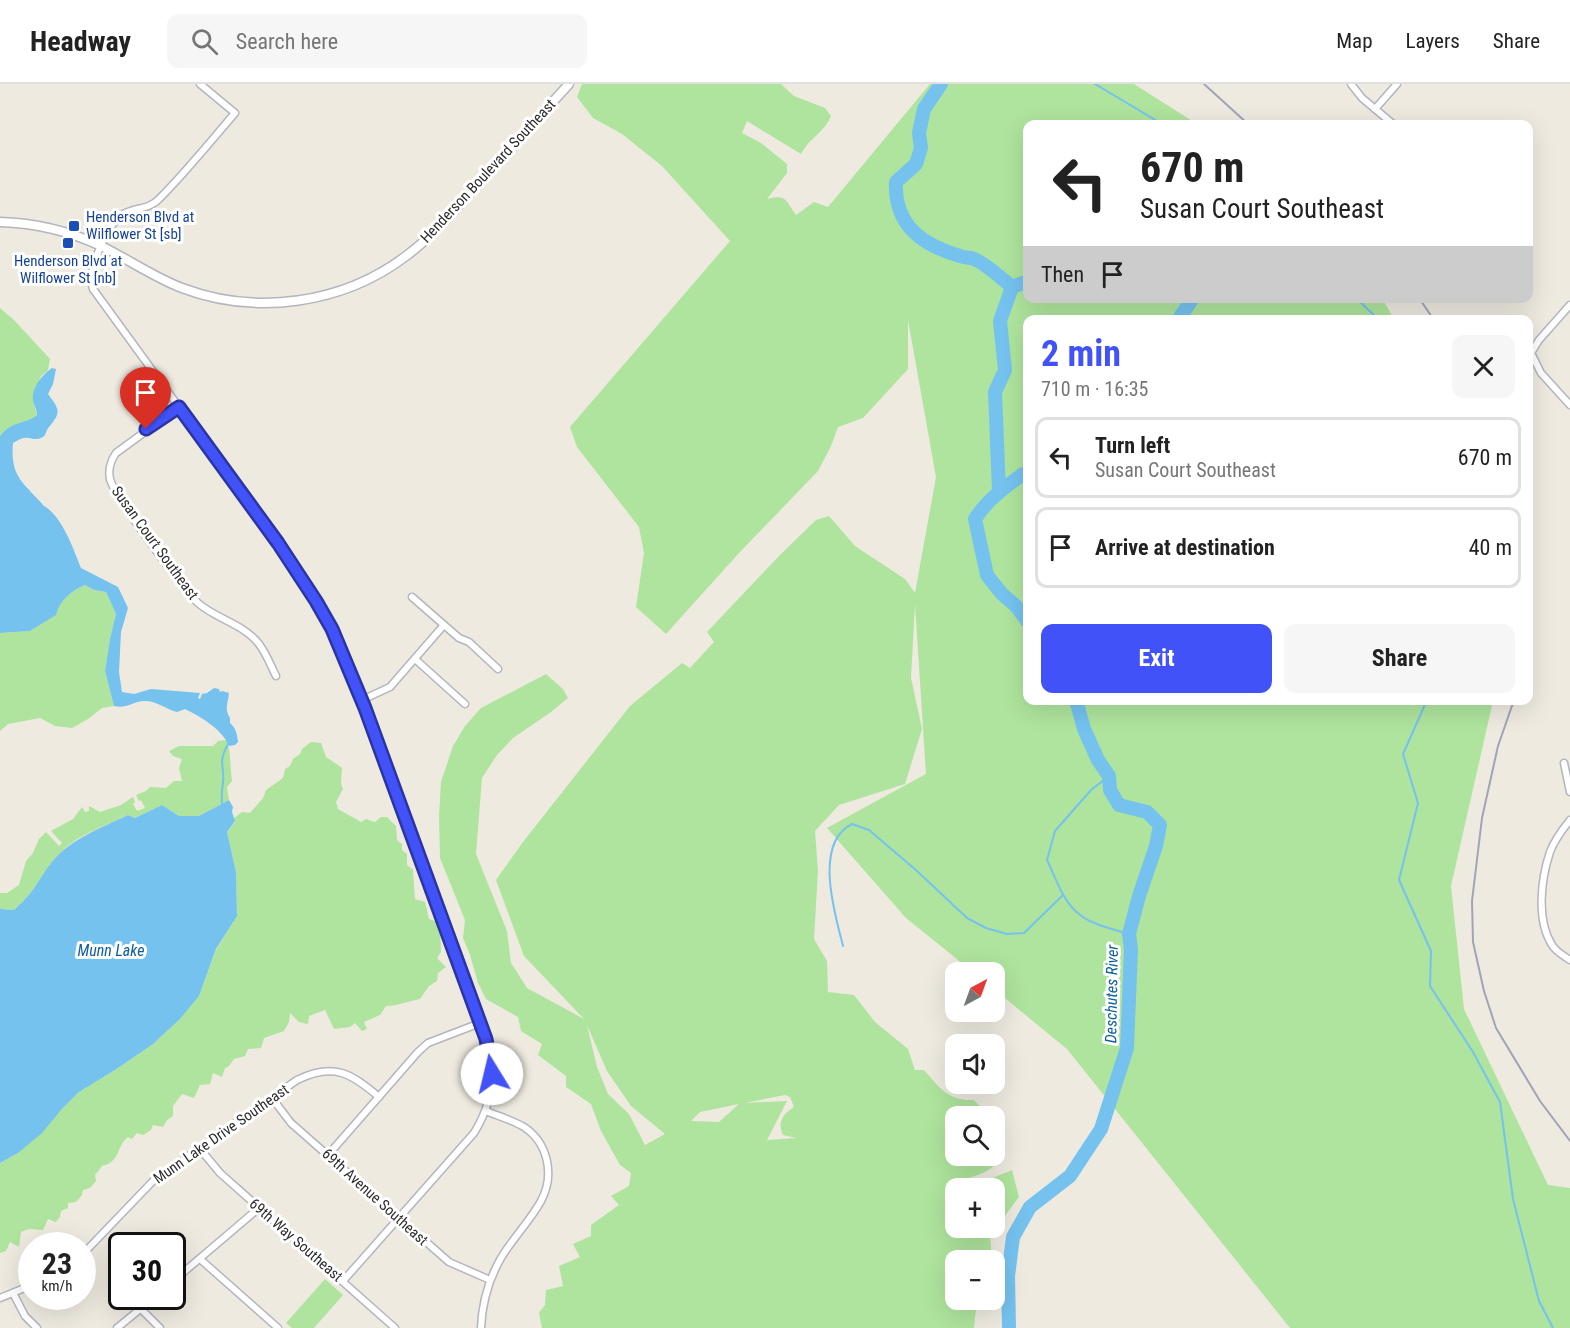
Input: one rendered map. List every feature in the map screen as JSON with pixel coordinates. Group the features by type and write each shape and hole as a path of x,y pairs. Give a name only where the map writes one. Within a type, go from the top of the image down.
{"street":[{"path":"200,84 236,113 155,203 129,211 116,220 101,246 90,282 278,543 332,629 362,700 492,1061 492,1084 486,1111 477,1128 343,1281"},
{"name":"Henderson Boulevard Southeast","path":"0,222 48,227 78,237 101,246 174,285 202,295 232,301 282,303 314,298 346,289 392,266 420,245 568,84"},
{"path":"1351,84 1388,120"},
{"path":"1375,109 1397,84"},
{"path":"1533,351 1539,340 1570,305"},
{"path":"1533,355 1541,373 1570,405"},
{"name":"Susan Court Southeast","path":"179,407 116,453 111,463 110,480 120,499 193,597 212,614 239,628 259,644 276,676"},
{"path":"412,597 459,638 469,642 498,669"},
{"path":"362,700 390,687 444,626"},
{"path":"415,659 465,704"},
{"path":"1564,762 1570,792"},
{"path":"1570,820 1560,832 1550,851 1542,904 1544,928 1552,947 1570,960"},
{"path":"328,1155 428,1043 480,1023"},
{"name":"Munn Lake Drive Southeast","path":"96,1240 153,1181 297,1080 309,1074 339,1071 355,1077 380,1097"},
{"name":"69th Avenue Southeast","path":"272,1098 291,1123 448,1262 490,1280"},
{"path":"482,1328 484,1301 490,1280 507,1248 541,1200 547,1183 548,1167 543,1149 529,1131 513,1121 486,1111"},
{"name":"69th Way Southeast","path":"200,1149 220,1173 394,1328"},
{"path":"186,1270 259,1208"},
{"path":"200,1259 278,1328"},
{"path":"0,1298 18,1291"},
{"path":"13,1293 25,1316 38,1328"},
{"path":"117,1328 140,1310"},
{"path":"142,1310 160,1328"}],"green space":[{"path":"582,84 781,84 794,96 825,108 831,116 825,127 808,143 801,154 747,121 742,133 761,143 787,164 787,173 767,199 782,198 796,215 814,202 828,207 930,84 1134,84 1191,120 1023,120 1023,303 1385,303 1392,315 1023,315 1023,705 1492,705 1451,886 1464,1009 1548,1185 1570,1188 1570,1328 1290,1328 1067,1049 1005,998 1005,962 961,962 906,918 827,828 926,774 915,604 911,678 922,729 905,784 839,805 815,831 818,871 814,939 827,961 828,992 854,995 875,1022 908,1049 915,1070 924,1070 945,1094 965,1100 974,1100 980,1106 945,1106 945,1166 993,1166 986,1172 968,1178 945,1178 945,1238 990,1238 991,1250 945,1250 945,1310 976,1310 974,1328 542,1328 539,1313 545,1305 546,1290 563,1286 559,1266 580,1257 573,1244 591,1236 591,1225 619,1205 611,1196 629,1186 631,1173 620,1165 601,1131 591,1104 566,1087 566,1076 538,1055 542,1044 521,1031 518,1017 486,999 478,983 463,938 465,920 440,858 441,782 453,746 465,726 481,708 546,674 563,689 568,698 513,738 497,755 482,778 476,854 507,931 511,963 527,988 584,1019 524,956 496,880 630,706 682,663 690,668 714,642 707,632 816,520 829,516 855,546 905,579 915,593 936,477 908,320 908,369 863,418 838,427 818,471 739,553 666,634 636,607 644,553 639,527 577,447 570,427 730,241 662,166 622,134 593,118 577,97","holes":["587,1025 607,1071 631,1106 665,1134 645,1145 629,1114 608,1094 597,1067","785,1095 790,1097 794,1107 784,1116 781,1126 783,1135 796,1138 767,1140 787,1101 745,1103","739,1104 719,1122 691,1121 700,1112"]},
{"path":"0,308 50,359 48,370 41,376 33,401 37,415 9,427 0,436"},
{"path":"85,585 94,590 106,592 116,614 105,671 114,706 102,708 72,728 55,726 40,718 8,724 0,731 0,633 30,631 55,615 67,597"},
{"path":"227,740 232,781 227,787 229,800 199,816 179,816 162,805 135,818 128,815 98,828 76,840 61,852 14,910 0,909 0,893 7,893 19,885 26,861 46,832 59,846 62,843 51,831 73,819 82,807 85,812 89,811 89,806 100,812 121,805 133,797 135,802 133,804 137,811 145,808 136,795 150,787 166,788 174,781 182,781 179,768 182,759 173,756 169,751 179,746 213,746 218,741"},
{"path":"311,742 321,743 326,757 342,768 343,789 336,802 338,809 361,822 366,819 375,822 381,817 387,817 396,826 397,840 407,854 407,865 413,870 415,899 425,902 429,919 440,923 441,952 437,958 446,967 438,973 437,981 429,986 420,999 386,1006 380,1015 364,1022 367,1029 362,1031 355,1023 350,1027 334,1029 325,1010 309,1016 308,1024 299,1022 290,1013 289,1022 284,1031 264,1038 261,1048 248,1049 245,1056 234,1059 225,1068 222,1077 213,1073 210,1084 200,1085 194,1098 182,1094 173,1106 173,1116 163,1127 153,1125 151,1130 143,1135 137,1133 132,1139 128,1137 112,1161 102,1166 95,1175 96,1181 90,1188 83,1190 76,1202 68,1203 68,1208 61,1211 56,1222 48,1219 43,1230 29,1229 18,1232 18,1246 10,1242 6,1251 0,1253 0,1163 18,1153 79,1092 153,1044 180,1019 199,996 216,950 237,916 236,872 227,832 235,822 234,818 242,812 250,813 263,798 266,790 283,778 285,769 290,766 302,749"},
{"path":"1012,1170 1019,1197 1005,1216 1005,1178 992,1178"},
{"path":"325,1279 343,1295 314,1328 292,1328 286,1323"}],"water":[{"path":"52,368 56,369 48,394 58,410 56,418 43,437 23,438 13,443 14,464 19,478 62,525 81,568 118,587 128,608 121,632 119,672 122,692 134,694 151,689 200,693 198,698 200,699 202,694 214,688 219,689 220,692 229,693 227,709 230,723 237,734 238,742 235,745 229,746 222,734 185,709 177,712 147,701 122,707 114,706 105,671 116,614 106,592 94,590 85,585 67,597 60,605 56,615 30,631 0,633 0,436 9,427 37,415 33,401 34,391 45,374"},
{"name":"Munn Lake","path":"229,800 233,807 235,821 227,832 236,872 237,916 216,949 199,996 180,1019 153,1044 79,1092 42,1133 18,1153 0,1163 0,909 14,910 31,893 60,854 97,829 128,815 135,818 162,805 179,816 199,816"}],"waterway":[{"name":"Deschutes River","path":"941,84 924,109 919,133 921,148 916,164 896,182 900,210 913,231 934,246 978,261 1012,287 1023,283"},
{"path":"1095,84 1155,120"},
{"name":"Deschutes River","path":"999,491 995,392 1005,370 1000,321 1012,287"},
{"name":"Deschutes River","path":"1181,315 1190,303"},
{"path":"1361,303 1374,315"},
{"name":"Deschutes River","path":"1023,474 997,494 975,519 987,575 1023,615"},
{"name":"Deschutes River","path":"1009,1328 1008,1276 1013,1237 1030,1207 1070,1176 1101,1129 1127,1048 1131,949 1129,934 1156,846 1160,825 1147,812 1119,805 1110,790 1109,776 1098,760 1084,729 1077,705"},
{"path":"1425,705 1403,754 1418,803 1399,880 1431,951 1430,986 1473,1052 1500,1102 1513,1199 1539,1301 1553,1328"},
{"path":"222,803 222,761 228,744"},
{"path":"1109,776 1091,790 1055,831 1047,860 1064,896 1073,909 1090,921 1129,934"},
{"path":"843,946 832,898 830,863 833,847 840,833 852,824 869,830 967,918 986,928 1007,934 1024,933 1063,895"}],"railway":[{"path":"1204,84 1244,120"},
{"path":"1422,303 1431,315"},
{"path":"1512,705 1498,746 1482,818 1472,901 1473,942 1484,991 1496,1028 1540,1101 1570,1141"}],"place":[{"name":"Henderson Blvd at Wilflower St [sb]","path":"74,226"},
{"name":"Henderson Blvd at Wilflower St [nb]","path":"68,243"}],"route":[{"path":"146,429 179,407 278,543 327,620 362,700 490,1050 492,1074"}]}
